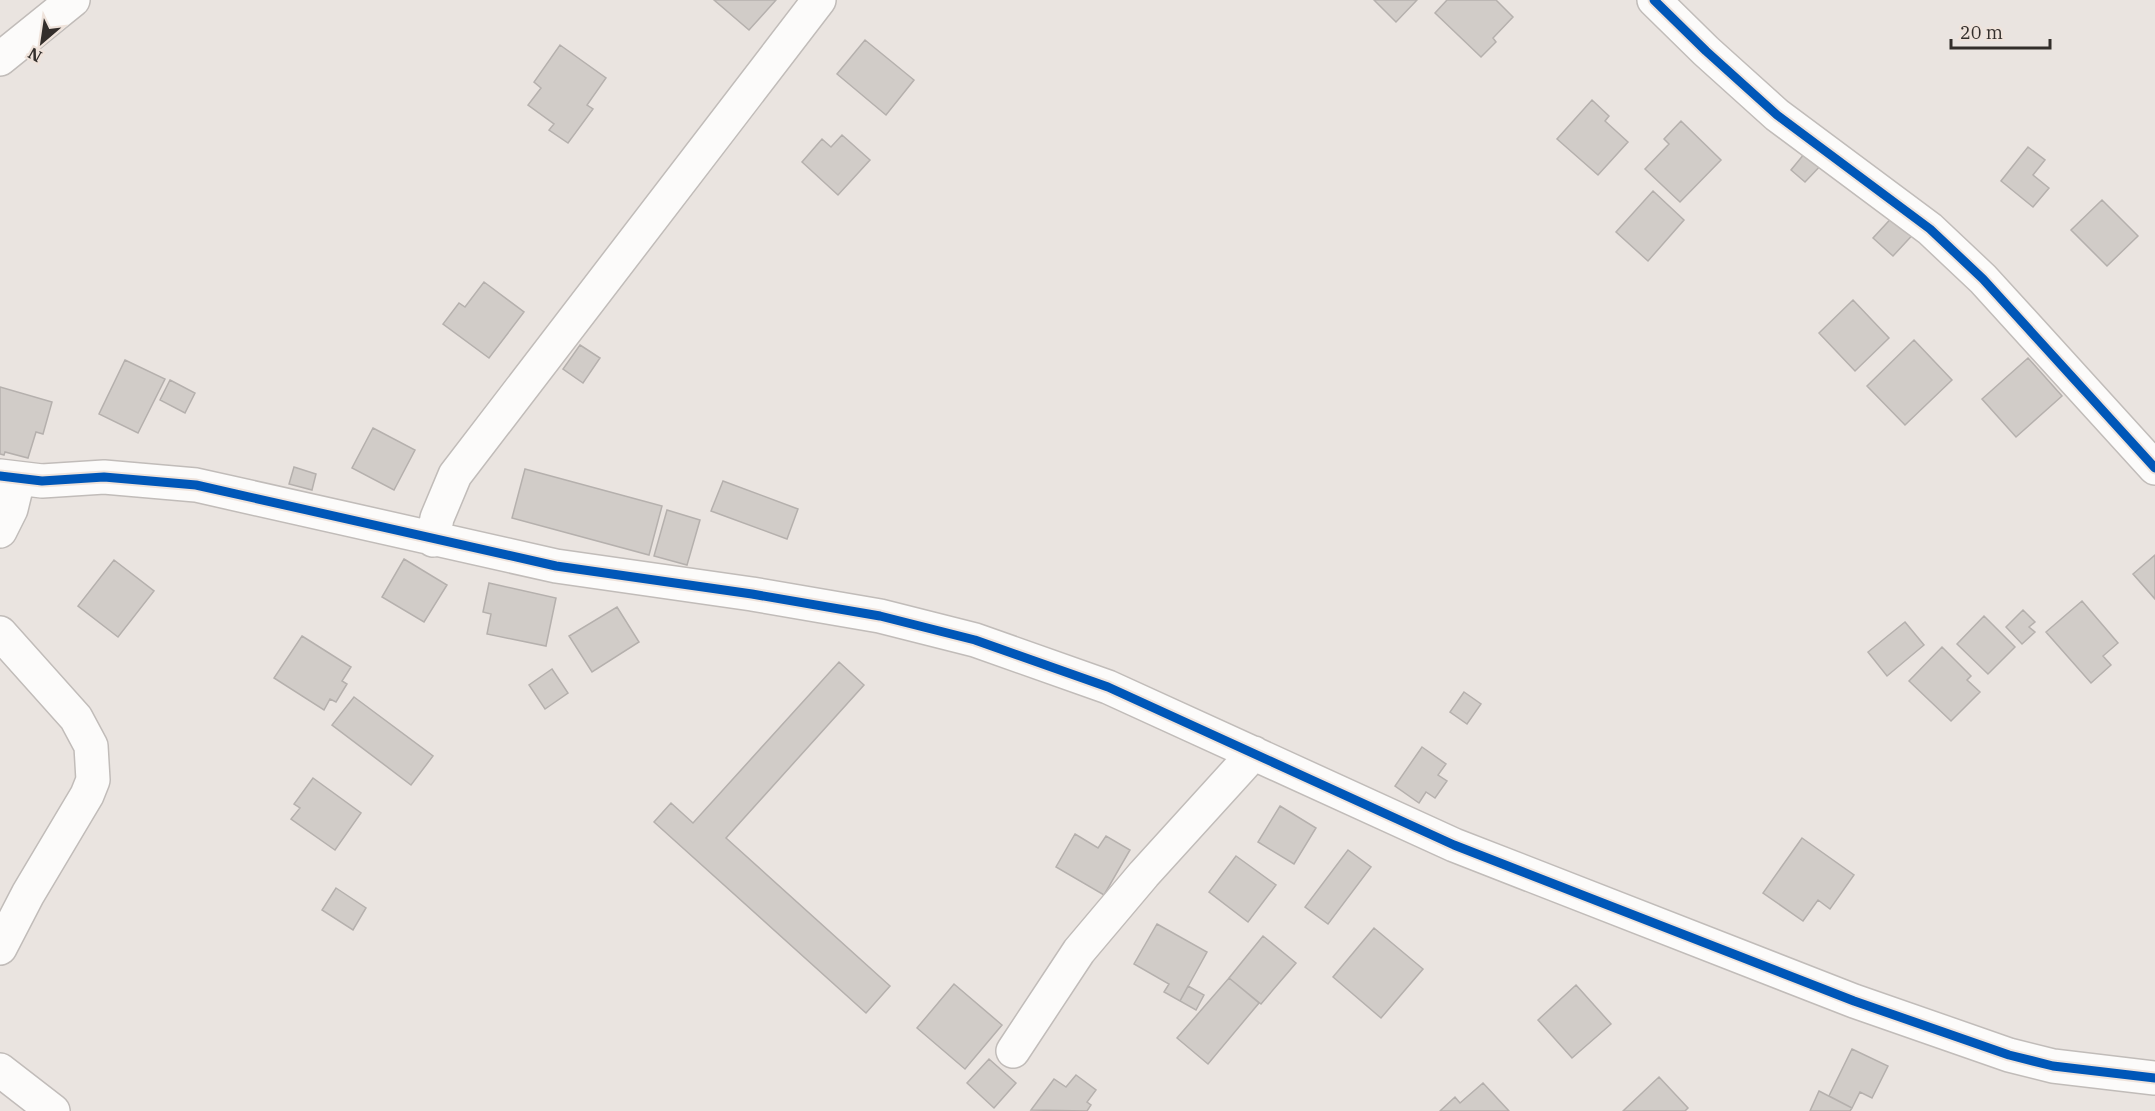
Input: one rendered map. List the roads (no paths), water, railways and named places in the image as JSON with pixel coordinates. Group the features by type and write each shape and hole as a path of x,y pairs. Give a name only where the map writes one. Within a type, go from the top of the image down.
{"street":[{"path":"0,59 73,0"},
{"path":"434,540 440,509 455,475 819,0"},
{"path":"1654,0 1777,115 1930,229 1983,279 2155,468"},
{"path":"0,531 11,509 9,478 104,477 196,485 556,566 752,594 880,616 975,640 1101,684 1454,845 1854,1001 2009,1055 2053,1066 2155,1078"},
{"path":"0,633 76,718 86,732 94,764 93,780 87,795 28,894 0,948"},
{"path":"1013,1051 1079,951 1144,874 1254,753"},
{"path":"0,1070 52,1111"}]}
